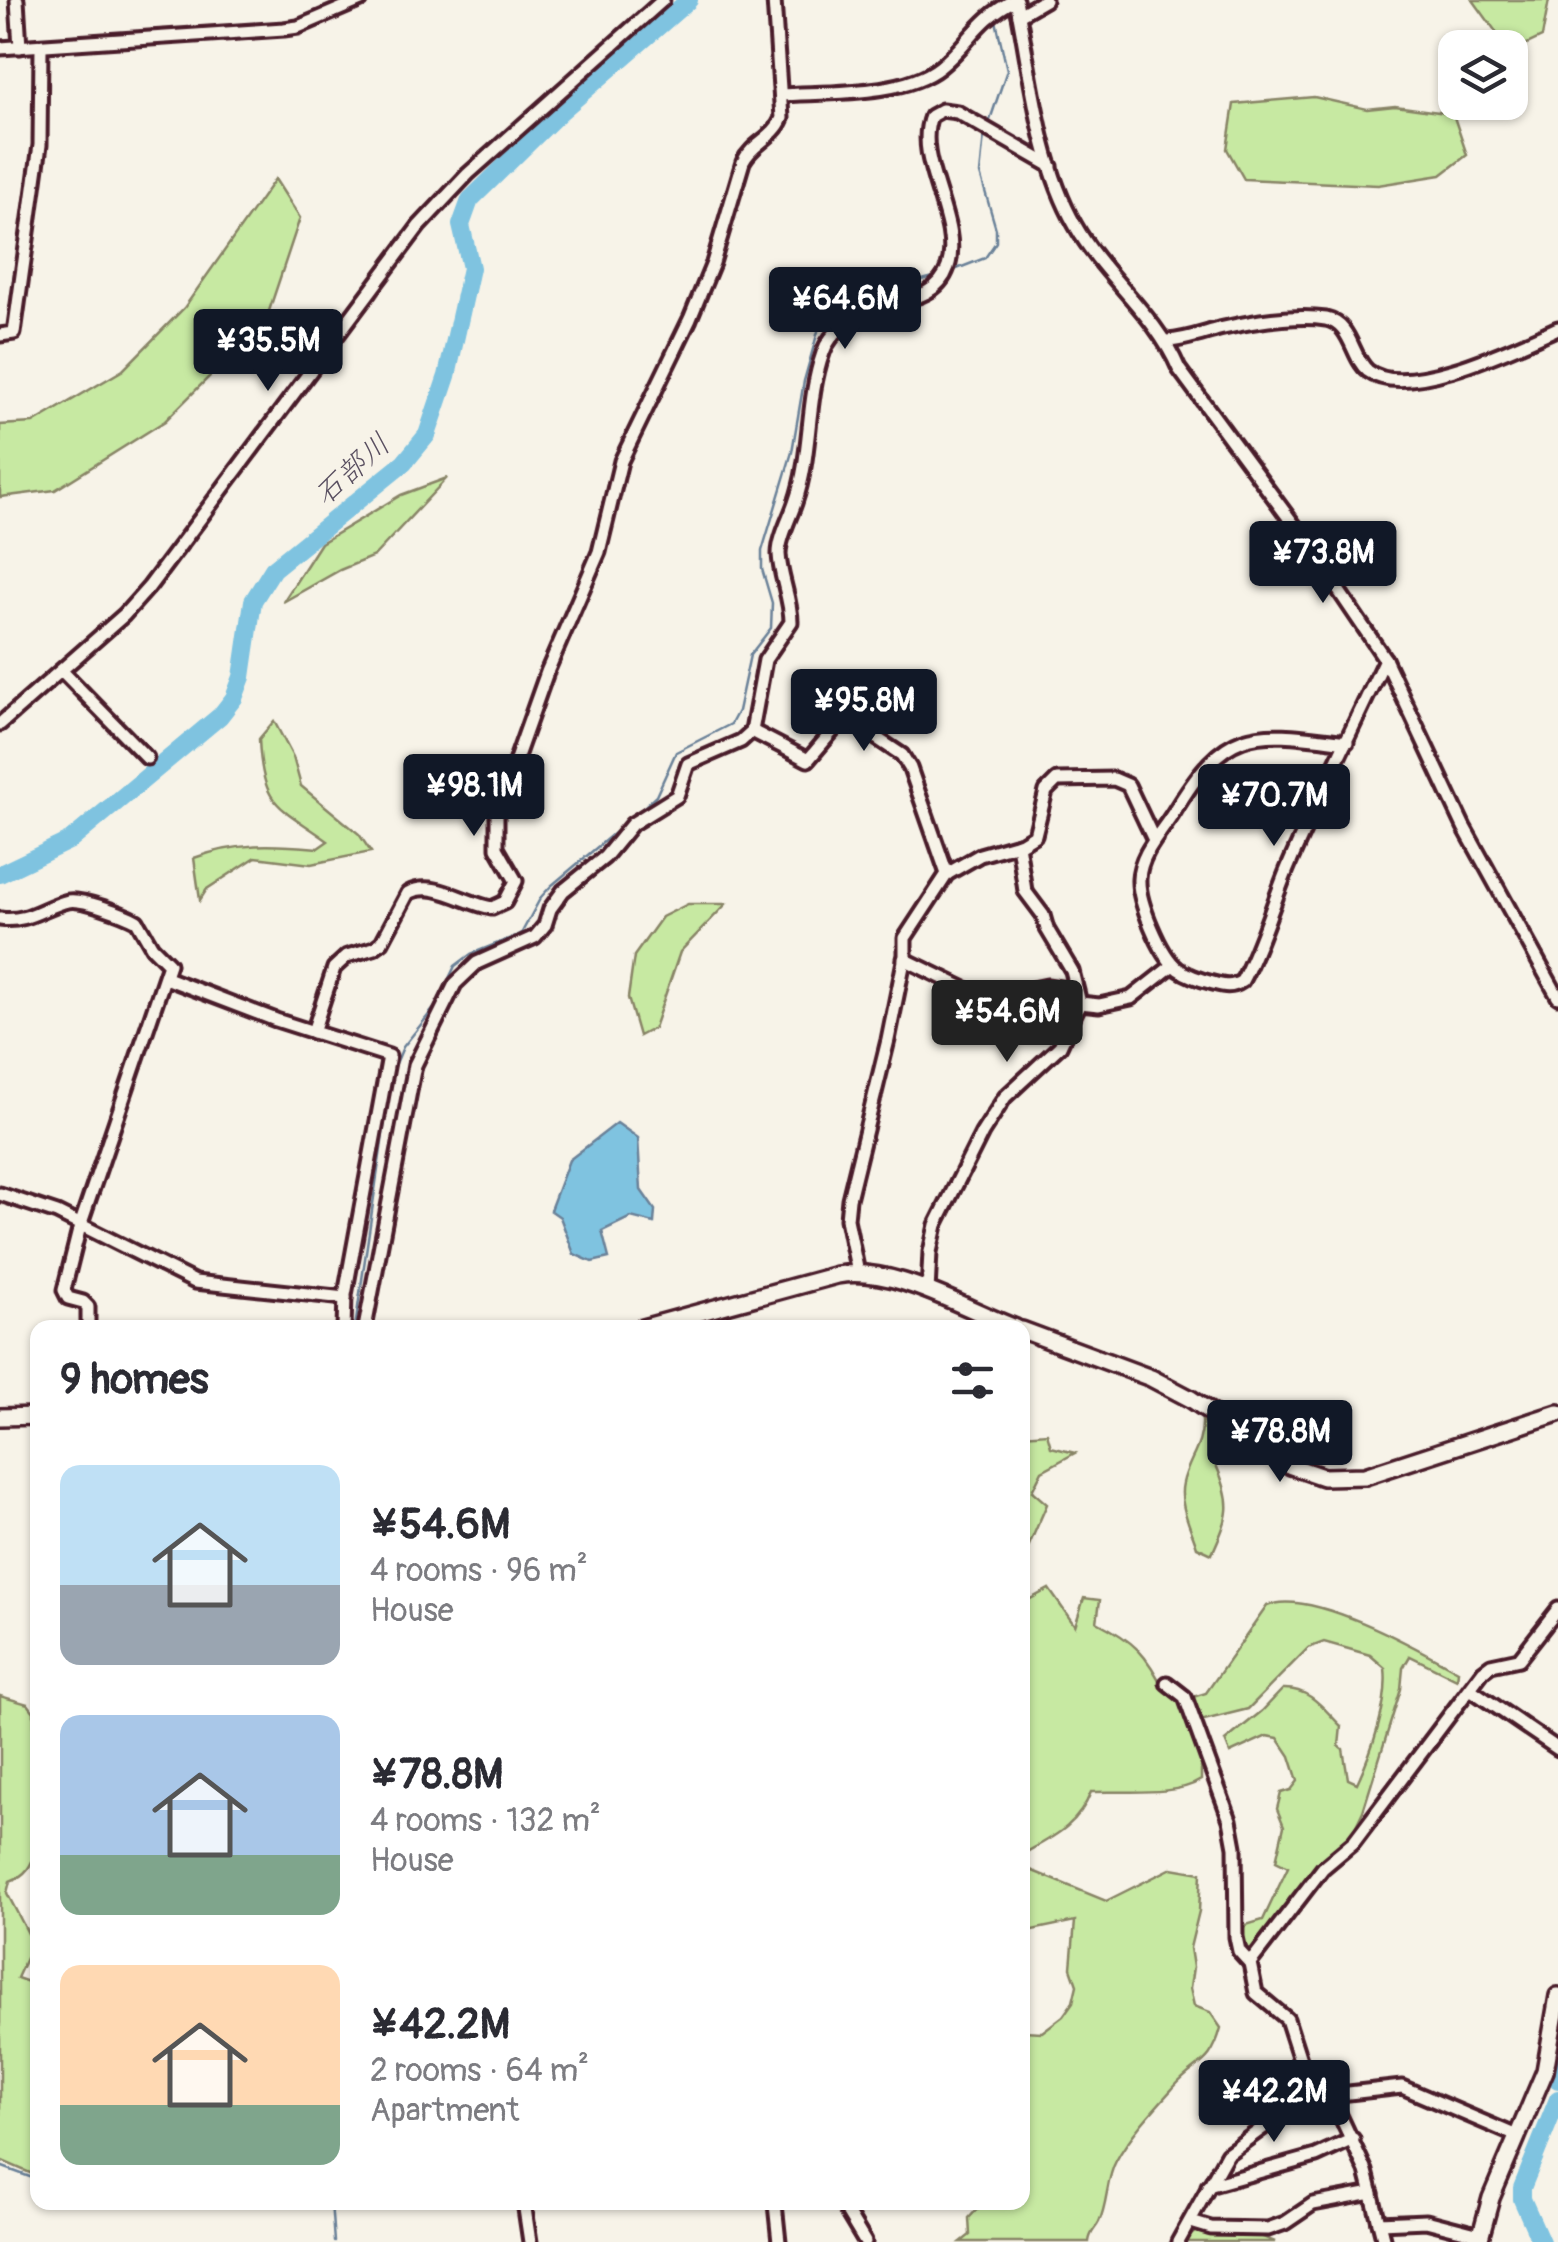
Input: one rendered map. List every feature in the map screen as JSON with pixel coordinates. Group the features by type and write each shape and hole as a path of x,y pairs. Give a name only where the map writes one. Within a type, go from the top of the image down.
{"street":[{"path":"17,0 20,47"},
{"path":"0,48 298,27 361,0"},
{"path":"0,724 124,615 149,587 419,226 468,174 664,0"},
{"path":"313,1032 334,968 347,956 382,942 408,892 414,888 434,889 492,908 505,902 514,887 514,873 497,848 497,813 547,672 599,552 621,462 690,319 713,262 746,155 779,126 783,109 774,0"},
{"path":"782,95 885,87 916,79 940,67 990,14 1016,0 1050,166 1076,227 1167,341 1179,369 1297,529 1385,659 1464,828 1558,997"},
{"path":"1019,15 1045,0"},
{"path":"0,335 14,333 27,253 40,145 41,47"},
{"path":"366,1320 415,1066 455,984 477,963 535,937 546,925 563,890 606,857 632,824 677,796 688,764 740,742 752,731 765,660 791,622 780,546 803,480 823,351 835,332 857,314 930,293 947,270 950,248 928,140 931,116 942,110 958,112 1050,166"},
{"path":"1167,341 1258,322 1322,319 1341,327 1368,370 1405,378 1468,367 1558,328"},
{"path":"1347,742 1276,734 1241,741 1212,758 1195,776 1154,840 1140,871 1140,899 1173,965 1196,978 1226,986 1242,981 1288,867 1347,742 1385,659"},
{"path":"62,671 147,758"},
{"path":"752,731 808,760 836,728 847,724 860,727 895,750 910,768 947,874"},
{"path":"858,1272 847,1218 848,1200 878,1084 905,938 947,874 980,855 1030,840 1038,829 1048,786 1064,779 1114,779 1128,785 1154,840"},
{"path":"928,1292 936,1226 982,1133 1006,1097 1060,1046 1080,1002 1072,971 1046,929 1043,915 1025,890 1018,844"},
{"path":"0,919 22,920 74,900 129,917 142,925 152,947 168,961 166,978 80,1226 64,1290 68,1298 88,1307 88,1320"},
{"path":"904,959 986,999 1048,986 1068,989 1080,1002 1106,1004 1131,998 1173,965"},
{"path":"166,978 313,1032 386,1053 390,1059 345,1298 344,1320"},
{"path":"0,1194 57,1213 196,1282 345,1298"},
{"path":"671,1320 858,1272 892,1278 997,1320"},
{"path":"1030,1333 1151,1378 1191,1399 1274,1456 1323,1477 1365,1476 1558,1414"},
{"path":"0,1418 30,1416"},
{"path":"1250,1963 1322,1868 1354,1842 1488,1666 1519,1660 1558,1610"},
{"path":"1167,1683 1185,1697 1230,1820 1240,1950 1250,1963 1256,1994 1289,2024 1312,2097"},
{"path":"1470,1689 1558,1749"},
{"path":"1380,2223 1426,2220 1480,2239 1491,2198 1545,2071 1558,1996"},
{"path":"1178,2242 1230,2151 1300,2100 1388,2088 1410,2089 1517,2136"},
{"path":"1331,2096 1353,2139 1384,2242"},
{"path":"1208,2186 1316,2156 1353,2139"},
{"path":"1191,2222 1211,2228 1268,2229 1280,2226 1318,2202 1372,2193"},
{"path":"525,2210 530,2242"},
{"path":"776,2210 779,2242"},
{"path":"846,2210 865,2242"}],"green space":[{"path":"1473,0 1549,0 1542,37 1528,44 1528,30 1495,30"},
{"path":"1314,97 1367,109 1395,106 1438,112 1438,120 1455,120 1467,155 1441,175 1378,185 1244,179 1227,149 1234,104"},
{"path":"275,179 300,218 266,320 165,421 55,490 0,497 0,425 33,423 123,370 184,308"},
{"path":"447,478 374,556 283,602 321,543 401,495"},
{"path":"274,721 293,757 301,786 359,834 371,852 311,864 256,857 207,889 200,900 194,858 255,846 318,848 328,841 285,811 269,792 259,739"},
{"path":"688,904 726,904 680,952 654,1028 639,1036 628,998 634,956 662,917"},
{"path":"1202,1421 1230,1439 1216,1465 1227,1510 1212,1554 1197,1547 1182,1499 1185,1475 1200,1438"},
{"path":"1047,1433 1051,1447 1075,1453 1042,1471 1032,1491 1047,1504 1030,1543 1030,1434"},
{"path":"1049,1589 1075,1626 1084,1598 1100,1600 1097,1622 1138,1650 1165,1692 1193,1697 1206,1693 1267,1606 1286,1602 1336,1612 1364,1623 1458,1671 1457,1679 1410,1656 1403,1668 1401,1689 1363,1811 1353,1832 1328,1855 1300,1897 1247,1957 1234,1944 1246,1925 1263,1920 1288,1867 1276,1861 1284,1826 1277,1809 1281,1793 1291,1790 1298,1781 1290,1756 1278,1738 1267,1736 1230,1753 1225,1741 1283,1689 1301,1692 1341,1726 1339,1746 1343,1749 1348,1779 1357,1783 1382,1711 1385,1668 1370,1655 1324,1642 1308,1648 1248,1709 1200,1721 1191,1736 1201,1762 1201,1780 1163,1791 1091,1792 1072,1822 1030,1850 1030,1599"},
{"path":"0,1696 30,1707 30,1865 10,1881 7,1893 30,1937 30,1950 17,1978 30,1983 30,2173 0,2160"},
{"path":"1172,1868 1201,1873 1199,1911 1190,1948 1190,1988 1194,2006 1210,2012 1221,2028 1217,2041 1208,2057 1182,2078 1122,2151 1110,2175 1102,2215 1089,2242 961,2242 970,2235 969,2218 976,2210 1030,2210 1030,2031 1042,2032 1063,2016 1073,2002 1077,1985 1071,1968 1075,1921 1030,1931 1030,1870 1106,1901"},
{"path":"1203,2228 1256,2234 1275,2242 1184,2242 1183,2239"}],"water":[{"path":"617,1123 638,1138 641,1190 655,1210 654,1223 631,1217 602,1231 609,1258 592,1262 574,1254 560,1217 550,1210 569,1160"}],"waterway":[{"name":"石部川","path":"0,874 71,840 220,716 234,698 242,677 253,601 273,569 404,463 427,435 447,376 471,268 461,225 470,200 559,113 689,0"},
{"path":"989,123 1007,70 995,16"},
{"path":"949,272 985,258 996,242 980,174 984,135"},
{"path":"633,817 656,796 676,752 731,724 738,711 750,655 771,628 772,603 762,569 762,551 792,452 804,381 820,324 852,299 937,276"},
{"path":"356,1320 392,1073 403,1047 435,1007 455,966 471,954 521,934 551,886 627,822"},
{"path":"1558,2053 1558,2080"},
{"path":"1541,2242 1522,2199 1522,2188 1558,2099"},
{"path":"0,2166 30,2177"},
{"path":"332,2210 334,2242"}]}
